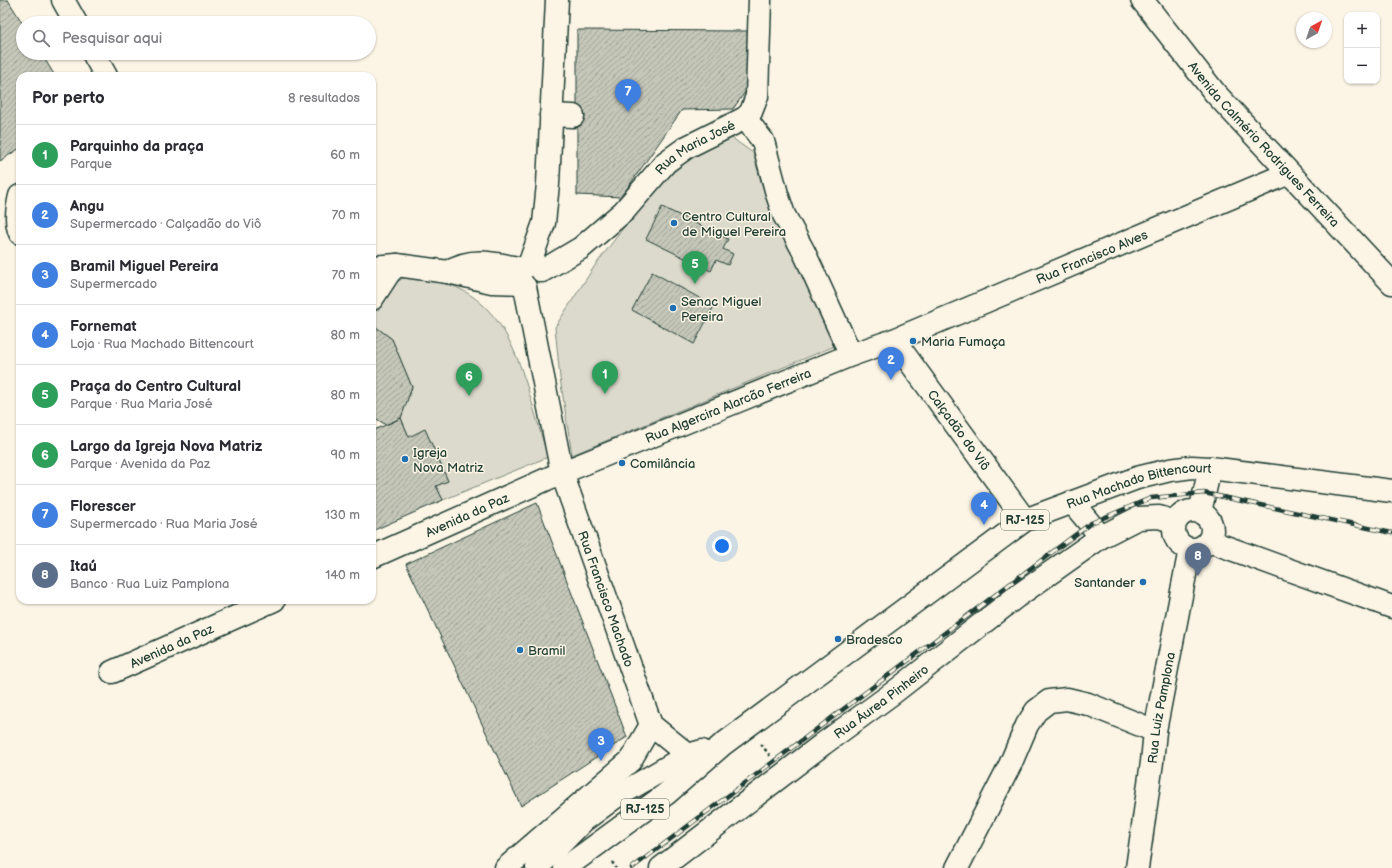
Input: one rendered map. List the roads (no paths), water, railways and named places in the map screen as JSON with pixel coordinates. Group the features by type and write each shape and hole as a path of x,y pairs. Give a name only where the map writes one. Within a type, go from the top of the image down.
{"street":[{"path":"63,0 72,16"},
{"path":"376,267 397,265 448,272 458,265 471,262 485,262 530,277 544,223 556,0"},
{"path":"745,118 751,112 757,96 760,0"},
{"name":"Avenida Calmério Rodrigues Ferreira","path":"1142,0 1215,93 1388,276"},
{"path":"97,60 104,72"},
{"path":"551,115 573,116"},
{"name":"Rua Maria José","path":"530,277 581,248 624,211 666,162 687,147 745,118 763,141 769,159 776,194 784,215 804,252 851,354"},
{"name":"Rua Francisco Alves","path":"894,340 1290,173"},
{"path":"376,294 397,265"},
{"name":"Rua Francisco Machado","path":"530,277 566,471 651,725"},
{"name":"Rua Algercira Alarcão Ferreira","path":"566,471 851,354 894,340"},
{"name":"Calçadão do Viô","path":"894,340 1025,520"},
{"name":"Rua Machado Bittencourt","path":"565,868 666,794 722,745 1025,520 1137,478 1185,468 1210,468 1392,491"},
{"path":"1200,512 1210,468"},
{"name":"Avenida da Paz","path":"376,554 566,471"},
{"path":"1072,502 1101,537"},
{"path":"1199,545 1212,534 1211,525 1207,517 1200,512 1193,510 1185,512 1179,516 1173,529 1178,542 1199,545 1392,607"},
{"name":"Rua Áurea Pinheiro","path":"662,868 783,775 893,694 1016,597 1101,537 1138,518 1159,517 1175,522"},
{"name":"Rua Luiz Pamplona","path":"1137,868 1155,731 1199,545"},
{"name":"Avenida da Paz","path":"112,672 265,604"},
{"path":"957,868 1010,765 1027,725 1036,711 1049,701 1067,699 1088,704 1155,731"},
{"path":"506,868 630,761 651,725 688,755"},
{"name":"Rua Machado Bittencourt","path":"537,868 583,821 614,798 688,755 722,745"}],"railway":[{"path":"632,868 1091,523 1151,498 1204,493 1392,533"}],"place":[{"name":"Florescer","path":"628,112"},
{"name":"Centro Cultural de Miguel Pereira","path":"674,223"},
{"name":"Praça do Centro Cultural","path":"695,284"},
{"name":"Senac Miguel Pereira","path":"673,308"},
{"name":"Maria Fumaça","path":"913,341"},
{"name":"Angu","path":"891,380"},
{"name":"Parquinho da praça","path":"605,394"},
{"name":"Largo da Igreja Nova Matriz","path":"469,396"},
{"name":"Igreja Nova Matriz","path":"405,459"},
{"name":"Comilância","path":"622,463"},
{"name":"Fornemat","path":"984,525"},
{"name":"Itaú","path":"1198,576"},
{"name":"Santander","path":"1143,582"},
{"name":"Bradesco","path":"838,639"},
{"name":"Bramil","path":"520,650"},
{"name":"Bramil Miguel Pereira","path":"601,761"}]}
